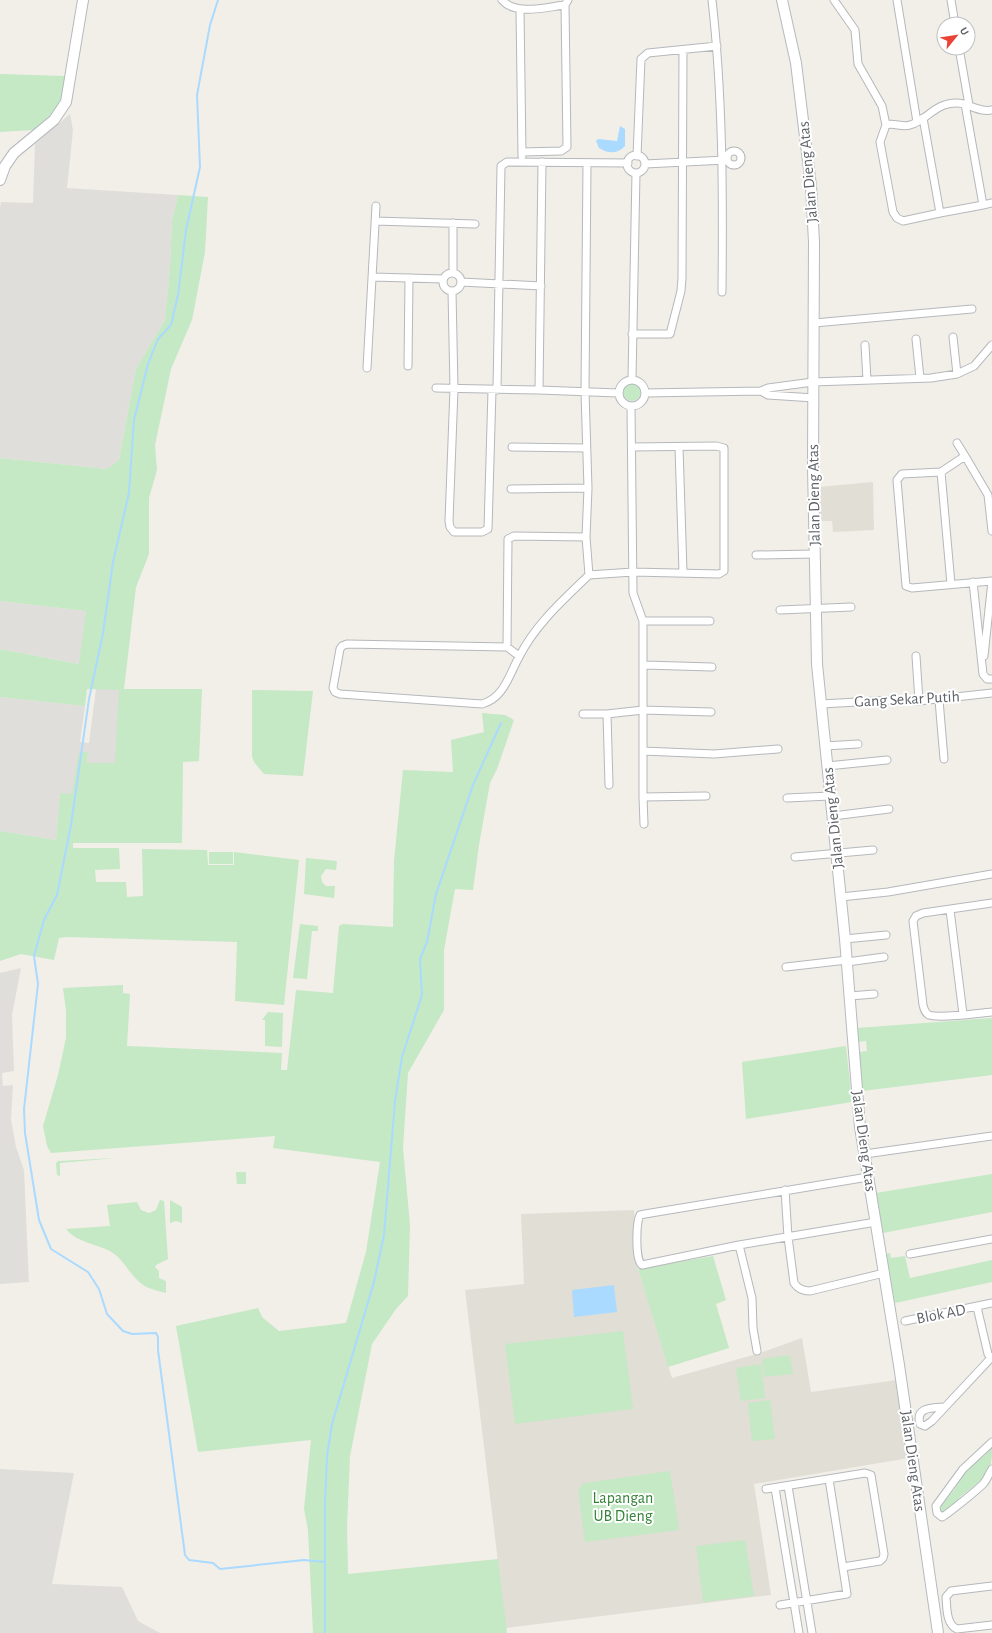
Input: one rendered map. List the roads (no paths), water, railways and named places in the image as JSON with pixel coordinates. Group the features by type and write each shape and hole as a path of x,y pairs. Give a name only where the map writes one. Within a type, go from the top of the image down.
{"street":[{"path":"0,180 5,166 14,153 54,120 66,102 83,0"},
{"path":"502,0 507,5 520,9 566,3 567,147 561,150 522,152"},
{"path":"712,0 717,46 725,160 722,292"},
{"name":"Jalan Dieng Atas","path":"782,0 796,63 811,186 814,242 815,608 821,704 841,897 853,1044 868,1177 910,1437 938,1633"},
{"path":"834,0 855,30 858,64 882,106 886,125 880,142 893,212 897,218 903,221 992,203"},
{"path":"897,0 920,120 940,213"},
{"path":"951,0 954,16"},
{"path":"520,9 522,162"},
{"path":"637,156 641,59 648,53 717,46"},
{"path":"632,334 668,335 672,333 681,291 684,161 683,50"},
{"path":"960,56 983,205"},
{"path":"886,125 907,126 920,120 942,105 967,104 980,110 992,110"},
{"path":"637,156 643,159 645,164 642,171 636,173 629,168 628,163 630,158 637,156"},
{"path":"645,164 725,160"},
{"path":"452,291 454,389 449,521 450,527 454,532 485,532 488,527 499,284 501,166 507,162 628,163"},
{"path":"539,390 542,162"},
{"path":"587,163 585,392 588,488 586,537 589,575"},
{"path":"632,379 636,173"},
{"path":"367,368 376,206"},
{"path":"375,221 475,224"},
{"path":"453,223 453,272"},
{"path":"453,272 460,277 461,282 458,289 452,291 445,288 443,279 445,275 453,272"},
{"path":"373,277 443,279"},
{"path":"408,366 409,278"},
{"path":"461,282 541,286"},
{"path":"814,323 972,310"},
{"path":"953,337 957,374"},
{"path":"916,339 920,378"},
{"path":"865,345 867,380"},
{"path":"645,393 761,391 768,388 814,382 920,378 957,374 974,366 992,345"},
{"path":"632,379 641,384 645,393 641,402 631,406 622,402 618,393 621,384 632,379"},
{"path":"793,384 793,397"},
{"path":"436,388 618,393"},
{"path":"761,391 768,395 814,398"},
{"path":"631,406 633,594 644,621 644,824"},
{"path":"957,443 988,495 992,530"},
{"path":"519,656 507,647 344,645 340,649 333,688 335,692 340,694 482,704 494,699 498,695 506,684 519,656 541,624 589,575 633,572 719,574 724,571 726,454 724,448 721,446 632,447"},
{"path":"512,447 586,448"},
{"path":"679,447 683,572"},
{"path":"965,456 941,472 902,474 898,480 906,586 909,588 992,581 983,670"},
{"path":"941,472 951,584"},
{"path":"511,489 588,488"},
{"path":"507,647 508,539 514,536 586,537"},
{"path":"756,556 815,554"},
{"path":"973,582 984,677 992,679"},
{"path":"780,610 851,607"},
{"path":"644,621 710,621"},
{"path":"916,656 919,701"},
{"path":"644,665 712,667"},
{"name":"Gang Sekar Putih","path":"821,704 894,700 940,700 992,693"},
{"path":"940,700 944,759"},
{"path":"583,714 607,714 643,710 711,712"},
{"path":"607,714 609,785"},
{"path":"825,746 858,744"},
{"path":"643,751 714,754 778,749"},
{"path":"827,766 887,760"},
{"path":"643,797 706,796"},
{"path":"787,798 830,796"},
{"path":"833,816 889,809"},
{"path":"795,857 836,852 873,850"},
{"path":"841,897 888,892 992,874"},
{"path":"992,903 919,914 913,921 922,1005 928,1015 992,1012"},
{"path":"950,910 963,1014"},
{"path":"845,940 886,935"},
{"path":"786,967 884,957"},
{"path":"850,996 874,994"},
{"path":"865,1154 992,1136"},
{"path":"868,1177 640,1215 637,1222 638,1260 642,1265 739,1245 876,1222"},
{"path":"785,1190 788,1237 794,1283 801,1290 810,1291 884,1273"},
{"path":"910,1254 992,1239"},
{"path":"739,1245 752,1298 753,1328 757,1351"},
{"name":"Blok AD","path":"904,1321 992,1304"},
{"name":"Blok AD","path":"944,1408 992,1358 988,1354 977,1307"},
{"path":"992,1442 963,1469 936,1506 937,1513 942,1517 947,1515 963,1499 981,1486 992,1469"},
{"path":"766,1489 865,1472 871,1475 873,1479 884,1558 880,1561 843,1567"},
{"path":"780,1605 847,1594 829,1479"},
{"path":"788,1486 812,1633"},
{"path":"775,1488 799,1633"},
{"path":"992,1586 951,1591 946,1597 949,1621 956,1629 992,1625"}],"water":[{"path":"620,126 625,129 625,146 616,152 609,152 599,148 596,141 598,139 617,141"},
{"path":"614,1285 617,1312 574,1317 572,1290"}],"waterway":[{"path":"218,0 210,25 197,95 200,167 186,230 178,295 171,325 158,339 148,364 134,420 129,493 113,562 103,633 89,699 71,825 57,895 44,920 34,956 38,984 24,1109 25,1133 39,1220 51,1249 88,1272 99,1289 107,1314 123,1331 132,1334 156,1333 158,1337 158,1350 185,1555 189,1560 213,1563 220,1569 304,1560 325,1562"},
{"path":"325,1633 325,1501 327,1456 332,1424 374,1282 384,1235 395,1101 402,1057 422,995 420,959 427,942 436,894 473,785 501,723"}],"park label":[{"name":"Lapangan UB Dieng","path":"623,1507"}]}
